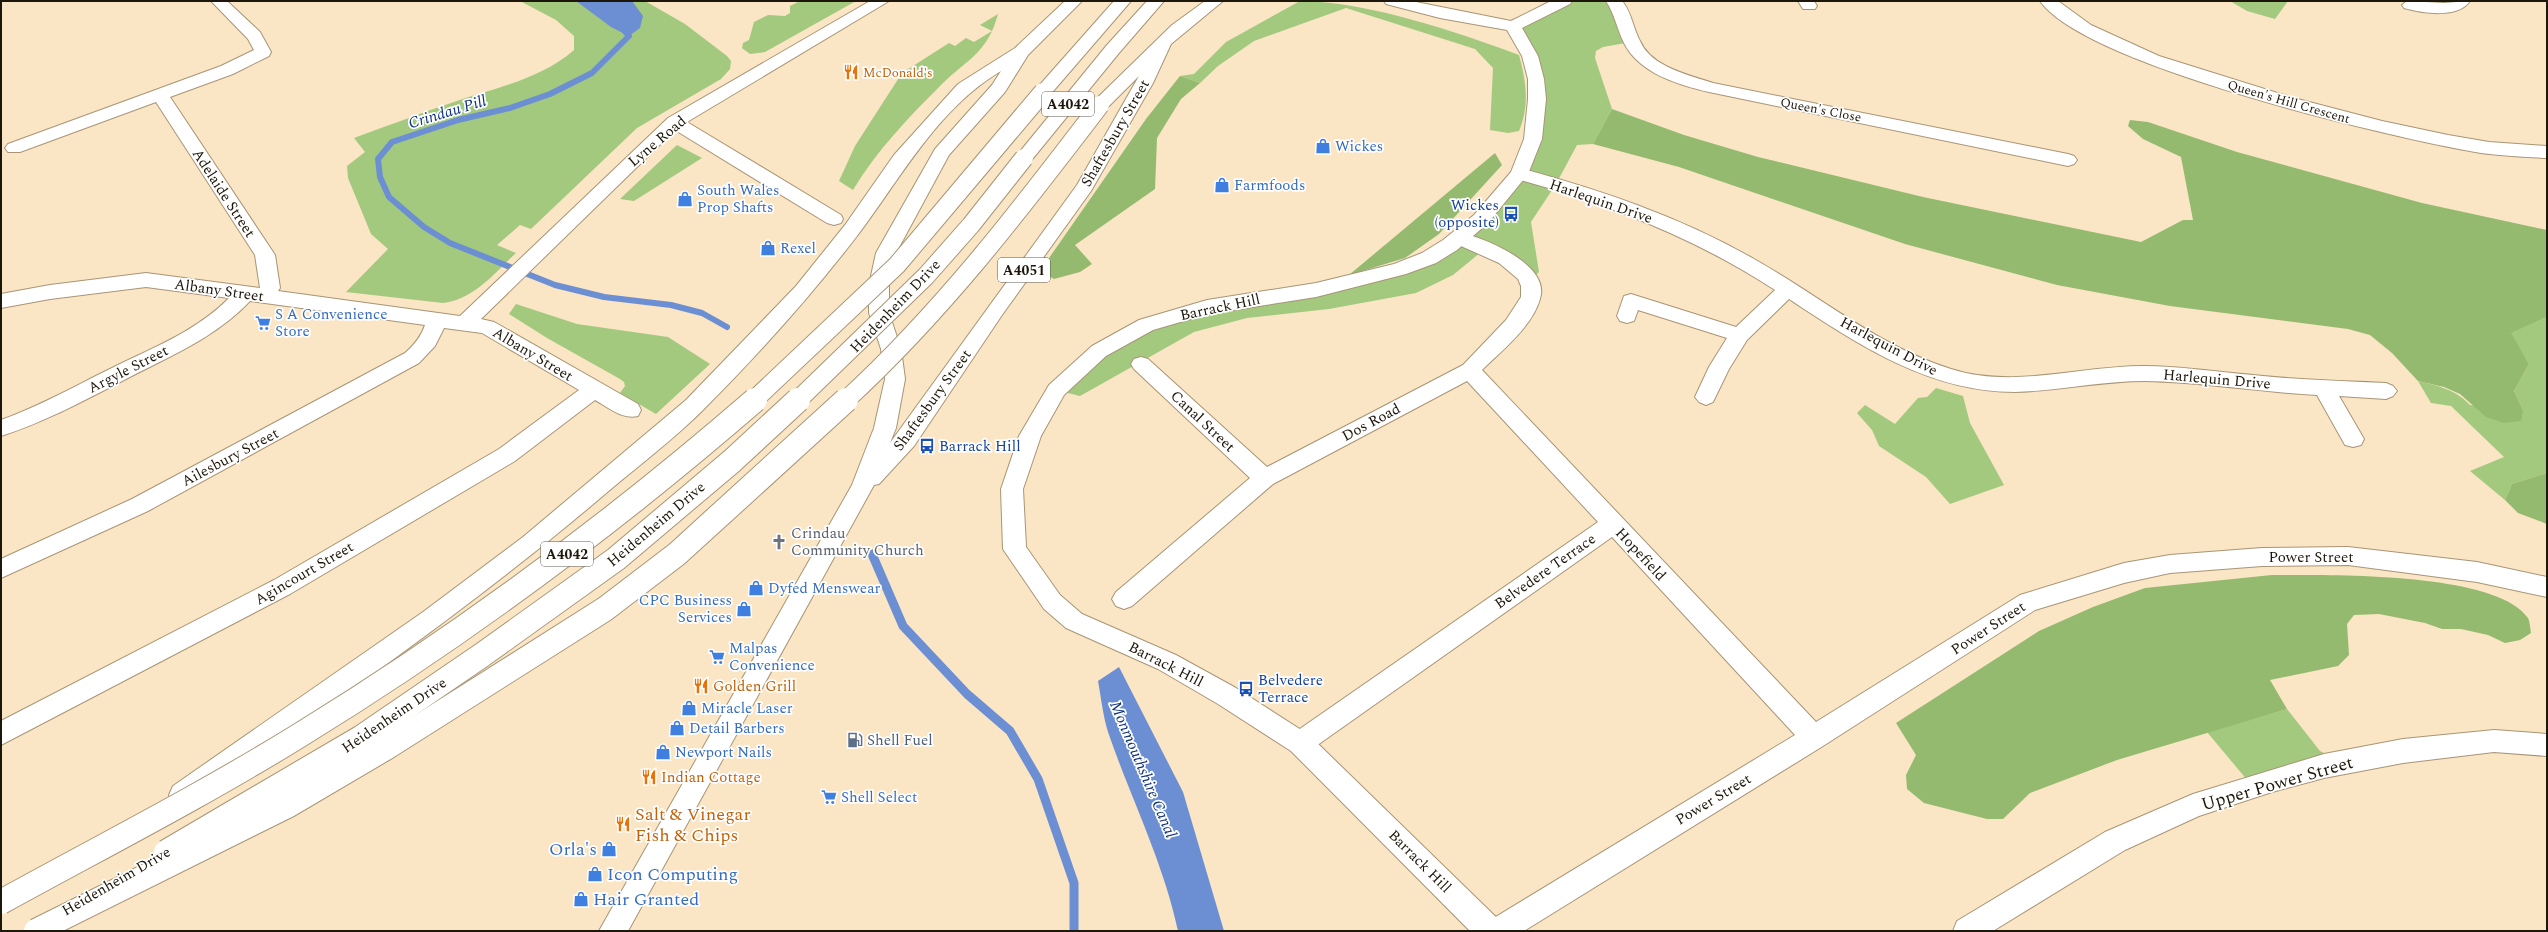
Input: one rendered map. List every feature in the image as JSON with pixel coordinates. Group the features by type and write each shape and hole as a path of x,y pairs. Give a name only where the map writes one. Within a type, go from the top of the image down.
{"street":[{"path":"14,148 232,68 263,52 261,42 244,22 219,1"},
{"name":"Lyne Road","path":"465,323 548,245 611,181 674,122 880,1"},
{"name":"Shaftesbury Street","path":"863,486 885,428 895,379 891,349 879,313 878,285 886,253 941,153 972,116 999,88 1021,52 1074,1"},
{"name":"Heidenheim Drive","path":"1,902 300,736 406,668 507,599 596,532 706,442 766,390 896,266 1123,1"},
{"name":"Heidenheim Drive","path":"27,931 265,796 362,737 482,655 616,559 732,461 818,383 926,276 971,225 1113,49 1156,1"},
{"name":"A4042","path":"36,931 289,805 384,750 605,608 677,554 872,376 937,310 1016,215 1100,105 1165,40 1194,14 1215,1"},
{"path":"1392,1 1440,14 1513,26 1564,1"},
{"name":"Queen's Close","path":"1614,1 1624,16 1631,42 1639,53 1657,67 1681,78 1709,87 2068,160"},
{"name":"Queen's Hill Crescent","path":"2048,1 2057,9 2084,26 2134,52 2235,86 2340,116 2482,147 2547,152"},
{"path":"2410,5 2446,8 2462,1"},
{"name":"Barrack Hill","path":"1490,931 1300,742 1227,696 1167,662 1074,621 1052,602 1015,549 1012,489 1030,436 1056,390 1098,351 1139,329 1208,307 1316,290 1392,271 1429,258 1459,238 1481,219 1519,174 1533,139 1537,99 1536,79 1530,56 1513,26"},
{"name":"Shaftesbury Street","path":"863,486 906,440 995,310 1085,187 1144,82 1165,40"},
{"name":"A4042","path":"150,820 213,771 262,740 431,619 531,544 694,406 803,291 852,229 900,159 964,88 977,78 1021,52"},
{"name":"Adelaide Street","path":"160,95 265,255 270,288 266,296"},
{"path":"674,122 834,219"},
{"name":"Harlequin Drive","path":"1519,174 1626,207 1734,257 1866,337 1920,366 1951,377 1976,382 2002,384 2129,374 2185,375 2323,388 2386,391"},
{"name":"Dos Road","path":"1124,599 1265,478 1470,370 1521,315 1531,296 1529,282 1520,270 1486,248 1459,238"},
{"name":"Albany Street","path":"1,301 50,292 146,280 465,323 487,327 593,390 630,410"},
{"path":"1706,397 1719,367 1740,335 1788,289"},
{"name":"Argyle Street","path":"1,428 45,411 203,330 230,312 245,294"},
{"path":"1627,316 1630,301 1740,335"},
{"name":"Ailesbury Street","path":"1,569 140,505 412,358 424,347 434,331 436,319"},
{"name":"Canal Street","path":"1141,364 1265,478"},
{"name":"Hopefield","path":"1470,370 1814,738"},
{"path":"2323,388 2353,439"},
{"name":"Agincourt Street","path":"1,734 282,587 507,455 593,390"},
{"name":"A4051","path":"613,931 863,486"},
{"name":"Belvedere Terrace","path":"1300,742 1614,524"},
{"name":"Power Street","path":"1499,931 1814,738 2028,602 2147,568 2170,564 2262,557 2348,556 2477,572 2547,587"},
{"name":"Upper Power Street","path":"1967,931 2115,841 2193,806 2272,780 2324,766 2403,751 2494,741 2547,745"}],"green space":[{"path":"520,1 645,1 685,24 727,56 731,61 730,69 721,79 637,128 531,229 520,225 497,245 516,253 492,277 464,297 443,303 346,292 388,249 371,234 348,178 347,166 365,152 354,138 532,76 561,60 574,50 574,36 556,20"},
{"path":"800,1 856,1 765,52 750,54 742,48 743,43 749,40 754,22 768,15 785,16 790,13 790,6"},
{"path":"1300,1 1326,2 1353,6 1411,19 1519,55 1524,74 1526,102 1525,112 1519,131 1508,133 1490,130 1493,68 1475,49 1346,8 1254,41 1218,66 1200,83 1180,76 1194,74 1226,42"},
{"path":"1564,1 1614,1 1631,42 1603,47 1596,51 1595,58 1612,109 1593,144 1577,145 1556,184 1531,222 1539,272 1529,282 1486,248 1453,275 1416,293 1329,309 1247,318 1194,332 1080,396 1056,390 1146,325 1429,258 1519,174 1537,99 1513,26"},
{"path":"2230,1 2288,1 2275,19 2247,11"},
{"path":"998,14 994,27 992,31 980,25"},
{"path":"992,31 976,54 942,84 894,134 872,161 853,190 839,181 855,146 902,73 949,43 955,46 966,38 974,42"},
{"path":"1180,76 1200,83 1181,99 1157,138 1155,189 1075,245 1092,264 1080,272 1054,279 1040,271 1146,119"},
{"path":"1612,109 1684,135 1758,157 1923,197 2141,242 2183,220 2193,220 2181,157 2143,139 2128,126 2130,120 2148,122 2237,152 2422,203 2547,230 2547,317 2511,333 2529,364 2514,391 2523,410 2521,421 2504,423 2486,417 2460,394 2444,387 2418,381 2392,353 2370,335 2348,329 2170,306 2057,285 1905,244 1679,167 1593,144"},
{"path":"677,145 702,158 634,201 620,199"},
{"path":"1495,153 1502,165 1439,234 1405,258 1349,275"},
{"path":"516,304 577,324 668,337 710,364 656,414 620,393 625,386 624,382 620,379 547,338 509,314"},
{"path":"2547,317 2547,473 2512,484 2505,500 2470,471 2504,457 2451,406 2431,403 2418,381 2452,392 2470,405 2523,410 2514,391 2529,364 2510,333"},
{"path":"1936,388 1963,396 1970,423 2004,485 1950,504 1926,477 1879,446 1872,430 1857,413 1865,405 1895,424 1918,398 1927,397"},
{"path":"2547,473 2547,524 2518,513 2505,500 2512,484"},
{"path":"2272,575 2368,576 2408,579 2447,584 2482,591 2510,603 2528,618 2531,633 2520,640 2505,643 2488,635 2461,629 2442,629 2425,623 2379,614 2354,615 2347,624 2349,655 2338,666 2270,680 2287,709 2117,760 2030,793 2003,819 1987,819 1924,803 1907,789 1906,775 1916,755 1896,723 2039,631 2093,607 2145,588"},
{"path":"2287,709 2320,751 2343,763 2253,787 2207,732"}],"water":[{"path":"576,1 632,1 643,16 640,28 629,36 611,27"},
{"name":"Monmouthshire Canal","path":"1119,667 1183,792 1224,931 1178,931 1164,880 1117,757 1105,720 1098,681"}],"waterway":[{"name":"Crindau Pill","path":"623,29 629,36 592,73 550,94 510,108 458,120 392,142 378,159 380,177 389,197 424,227 450,243 555,285 604,297 671,305 702,313 727,327"},
{"path":"872,554 903,626 967,694 1010,731 1038,779 1074,883 1074,931"}],"place":[{"name":"McDonald's","path":"851,72"},
{"name":"Wickes","path":"1323,146"},
{"name":"Farmfoods","path":"1222,185"},
{"name":"South Wales Prop Shafts","path":"685,199"},
{"name":"Wickes (opposite)","path":"1511,214"},
{"name":"Rexel","path":"768,248"},
{"name":"S A Convenience Store","path":"263,323"},
{"name":"Barrack Hill","path":"927,446"},
{"name":"Crindau Community Church","path":"779,542"},
{"name":"Dyfed Menswear","path":"756,588"},
{"name":"CPC Business Services","path":"744,609"},
{"name":"Malpas Convenience","path":"717,657"},
{"name":"Golden Grill","path":"701,686"},
{"name":"Belvedere Terrace","path":"1246,689"},
{"name":"Miracle Laser","path":"689,708"},
{"name":"Detail Barbers","path":"677,728"},
{"name":"Shell Fuel","path":"855,740"},
{"name":"Newport Nails","path":"663,752"},
{"name":"Indian Cottage","path":"649,777"},
{"name":"Shell Select","path":"829,797"},
{"name":"Salt & Vinegar Fish & Chips","path":"623,824"},
{"name":"Orla's","path":"609,849"},
{"name":"Icon Computing","path":"595,874"},
{"name":"Hair Granted","path":"581,899"}]}
